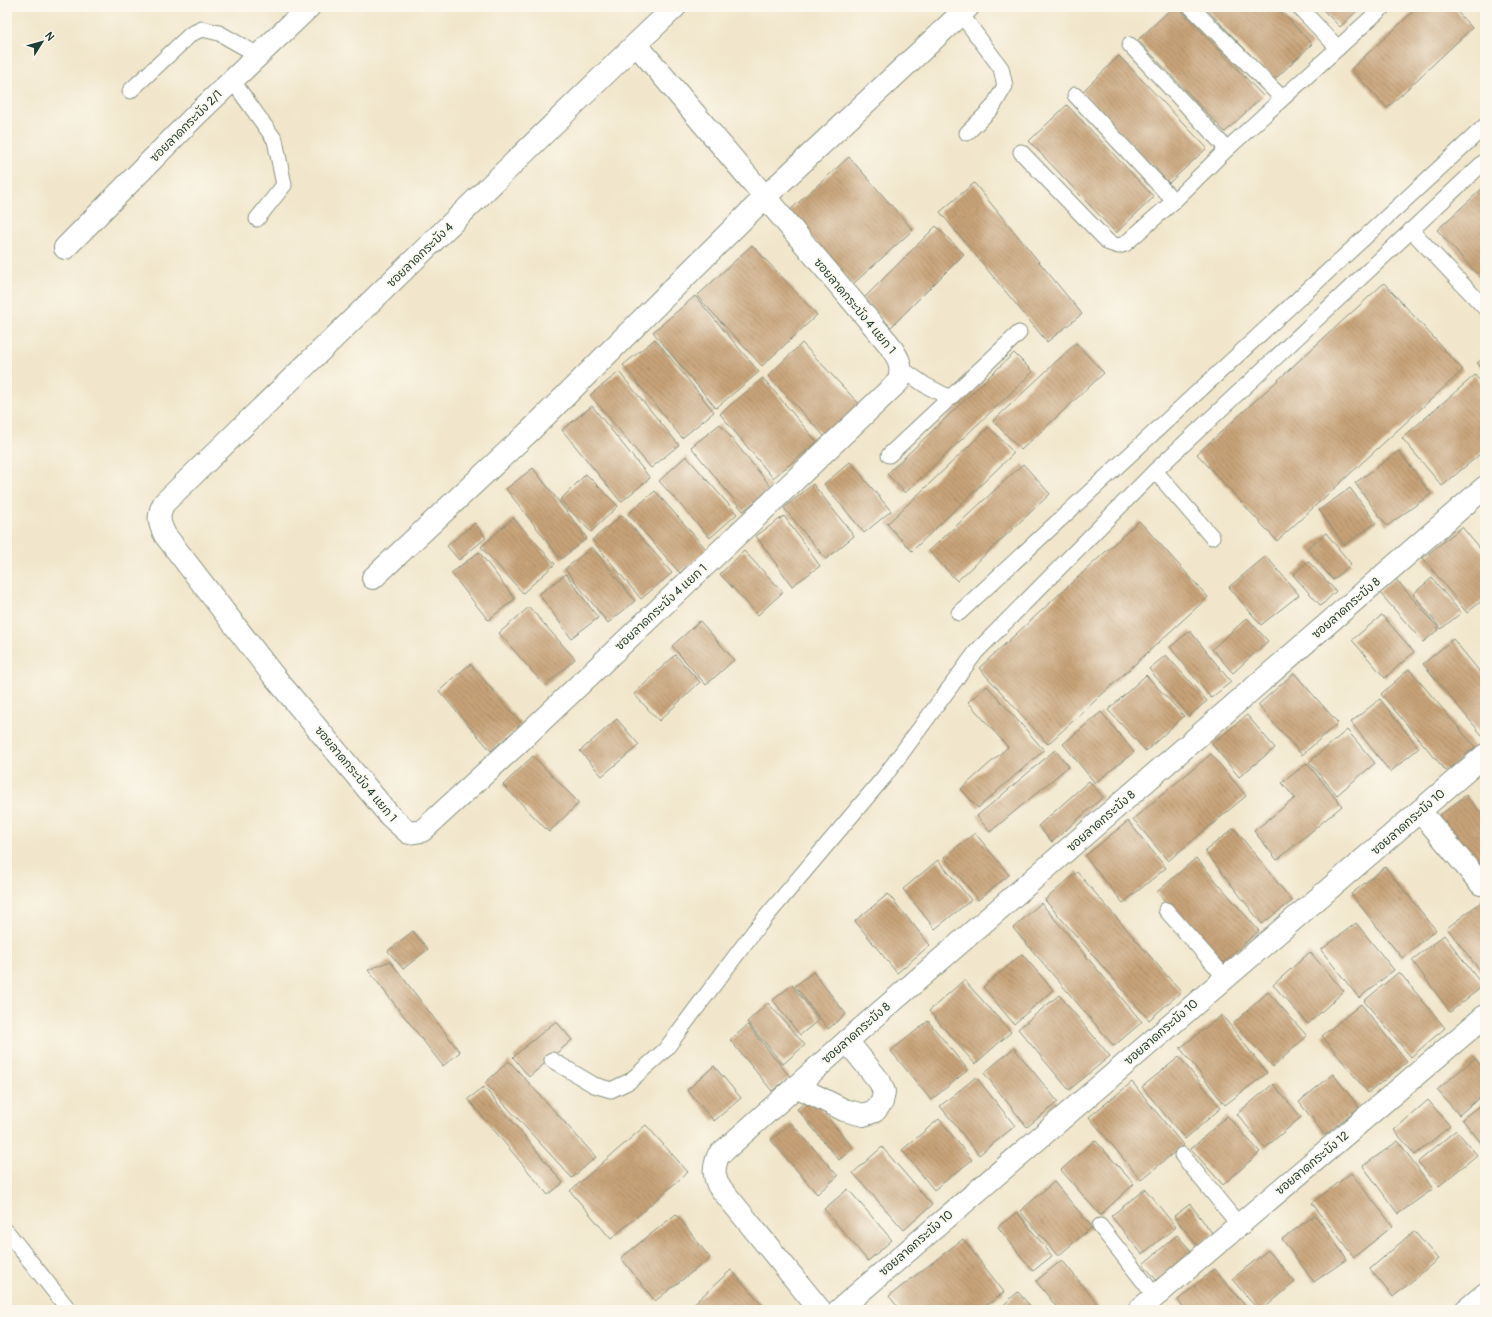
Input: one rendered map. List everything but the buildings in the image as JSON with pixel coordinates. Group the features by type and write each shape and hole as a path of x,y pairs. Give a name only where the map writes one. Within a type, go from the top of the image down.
{"street":[{"name":"ซอยลาดกระบัง 2/1","path":"65,248 232,80 309,7"},
{"name":"ซอยลาดกระบัง 4","path":"164,503 675,7"},
{"path":"373,578 532,429 764,198 965,10"},
{"name":"ซอยลาดกระบัง 4 แยก 1","path":"164,503 159,511 159,521 165,535 272,674 390,816 409,833 417,833 422,831 516,745 888,392 899,381 902,369 899,360 888,343 764,198 636,44"},
{"name":"ซอยลาดกระบัง 8","path":"820,1310 718,1185 714,1175 714,1168 718,1156 847,1041 1485,487"},
{"name":"ซอยลาดกระบัง 10","path":"838,1310 1485,755"},
{"path":"1420,811 1481,884"},
{"name":"ซอยลาดกระบัง 12","path":"1147,1303 1485,1016"},
{"path":"796,1086 844,1110 864,1115 875,1111 882,1102 884,1092 880,1082 847,1041"},
{"path":"1466,1310 1485,1294"}],"lane":[{"path":"1191,7 1282,98"},
{"path":"1299,7 1338,48"},
{"path":"1020,152 1109,243 1118,246 1125,244 1174,201 1226,149 1383,7"},
{"path":"965,10 1001,68 1005,86 992,108 967,133"},
{"path":"130,91 191,34 202,29 219,33 258,55"},
{"path":"1130,45 1226,149"},
{"path":"232,80 275,140 284,185 257,219"},
{"path":"1076,95 1174,201"},
{"path":"959,613 1485,126"},
{"path":"552,1060 594,1085 611,1090 630,1081 665,1050 755,930 884,777 976,652 1155,470 1485,160"},
{"path":"1410,230 1485,308"},
{"path":"889,455 1019,333"},
{"path":"902,369 925,385 950,398"},
{"path":"1155,470 1212,537"},
{"path":"1166,910 1225,977"},
{"path":"1182,1155 1239,1225"},
{"path":"1100,1226 1147,1303"},
{"path":"7,1232 69,1310"}]}
